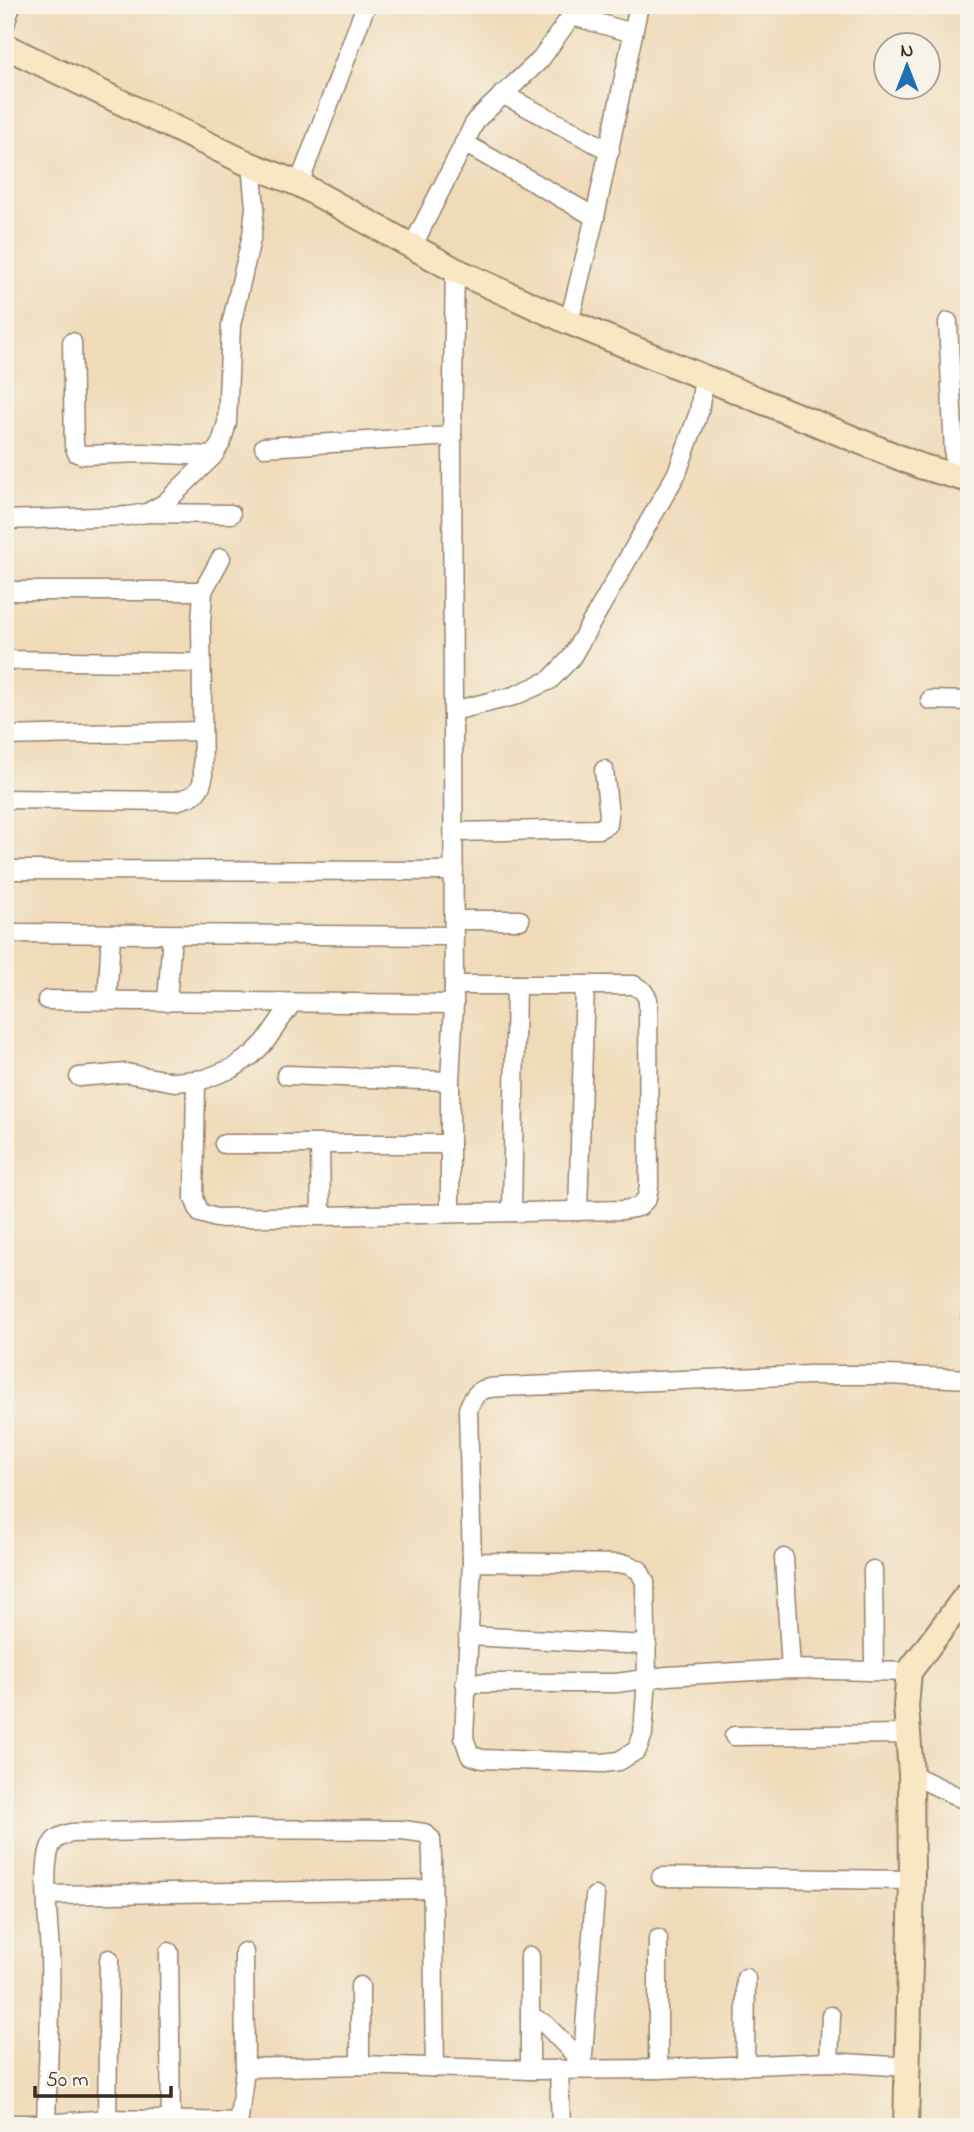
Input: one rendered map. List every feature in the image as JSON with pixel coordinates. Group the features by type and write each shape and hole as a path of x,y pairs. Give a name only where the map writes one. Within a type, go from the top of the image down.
{"street":[{"path":"5,25 11,5"},
{"path":"299,184 366,5"},
{"path":"569,322 610,152 639,5"},
{"path":"413,246 476,120 540,60 569,19 576,17 633,33"},
{"path":"5,46 251,164 299,184 455,270 569,322 920,466 962,478 948,322"},
{"path":"502,94 610,152"},
{"path":"464,143 595,217"},
{"path":"147,513 165,503 213,456 221,443 227,423 230,325 252,235 255,207 251,164"},
{"path":"450,1213 450,1081 454,1004 452,436 455,270"},
{"path":"72,342 74,445 77,453 213,456"},
{"path":"453,711 514,696 550,680 571,658 677,473 699,412 704,377"},
{"path":"264,447 452,436"},
{"path":"5,520 147,513 231,514"},
{"path":"5,799 176,800 191,797 201,789 203,591 221,558"},
{"path":"5,591 203,591"},
{"path":"5,660 201,663"},
{"path":"930,700 969,701"},
{"path":"5,736 201,731"},
{"path":"454,832 599,829 608,824 609,816 604,770"},
{"path":"5,870 454,871"},
{"path":"5,933 172,935 454,928 520,920"},
{"path":"107,1001 111,935"},
{"path":"167,1002 172,935"},
{"path":"196,1081 194,1198 200,1213 216,1218 639,1208 647,1198 649,1186 648,999 643,991 634,985 454,985"},
{"path":"512,1212 516,985"},
{"path":"578,1211 585,985"},
{"path":"47,1000 454,1004"},
{"path":"79,1077 126,1073 175,1082 196,1081 233,1069 265,1042 292,1003"},
{"path":"286,1076 450,1081"},
{"path":"224,1144 450,1144"},
{"path":"320,1144 321,1215"},
{"path":"472,1562 626,1564 639,1570 645,1583 647,1645 643,1734 637,1750 619,1761 603,1763 482,1759 470,1755 464,1738 472,1562 468,1409 473,1396 484,1388 808,1375 969,1379"},
{"path":"784,1558 791,1670"},
{"path":"873,1570 874,1670"},
{"path":"906,2127 912,1880 911,1774 906,1706 909,1672 969,1592"},
{"path":"468,1636 647,1645"},
{"path":"466,1683 616,1683 647,1678 791,1670 909,1672"},
{"path":"734,1736 908,1734"},
{"path":"911,1774 969,1802"},
{"path":"46,2125 50,1957 47,1895 49,1850 60,1836 71,1833 220,1829 403,1830 424,1833 431,1839 435,2068"},
{"path":"661,1877 912,1880"},
{"path":"47,1895 431,1889"},
{"path":"582,2065 594,1896"},
{"path":"658,1939 658,2069"},
{"path":"169,1952 171,2124"},
{"path":"5,2124 238,2125 245,2068 244,1952"},
{"path":"530,1956 530,2070"},
{"path":"107,2123 109,1959"},
{"path":"745,2066 746,1978"},
{"path":"360,1986 360,2065"},
{"path":"530,2016 545,2024 582,2065"},
{"path":"829,2062 831,2016"},
{"path":"245,2068 360,2065 530,2070 582,2065 658,2069 829,2062 908,2067"},
{"path":"559,2069 561,2127"}]}
